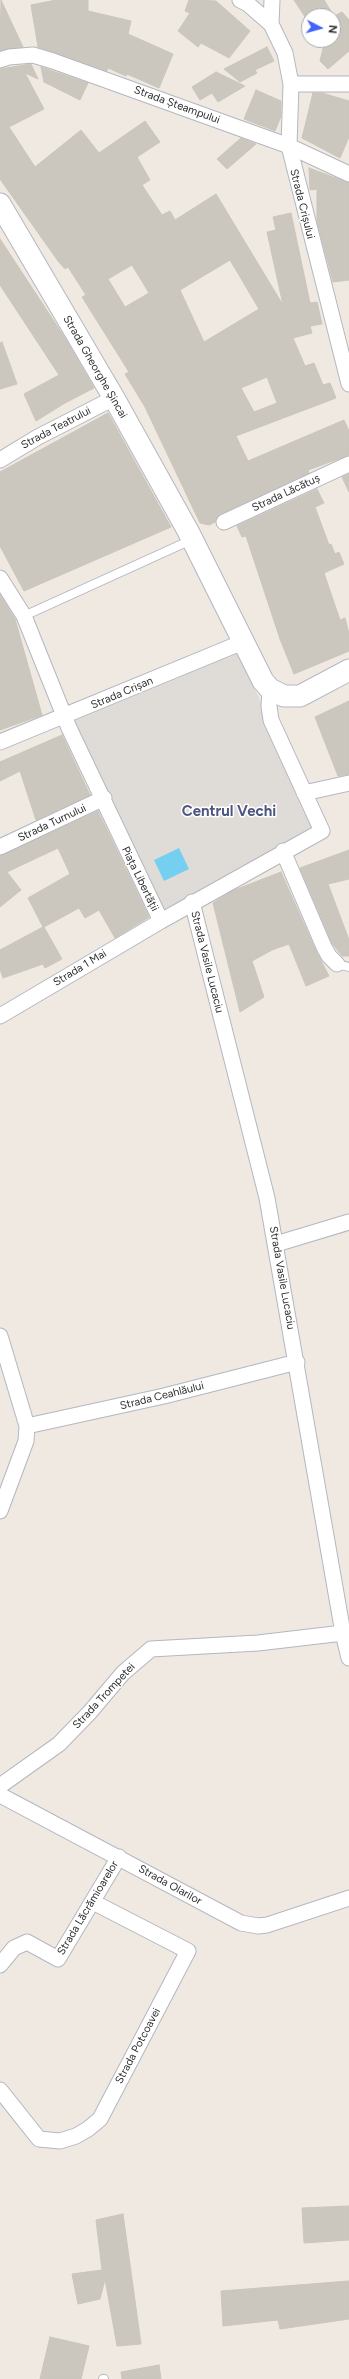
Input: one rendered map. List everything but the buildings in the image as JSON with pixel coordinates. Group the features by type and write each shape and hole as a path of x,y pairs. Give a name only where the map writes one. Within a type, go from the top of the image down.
{"main road":[{"name":"Strada Gheorghe Șincai","path":"0,204 114,398 190,535 263,681 270,689"},
{"path":"270,689 284,696 300,696 349,670"}],"street":[{"path":"240,0 248,4 271,24"},
{"path":"271,24 272,0"},
{"name":"Strada Crișului","path":"271,24 285,53 291,84 288,146 349,384"},
{"name":"Strada Șteampului","path":"0,60 9,56 33,55 53,61 288,146 349,174"},
{"path":"291,84 349,84"},
{"name":"Strada Teatrului","path":"0,460 38,437 114,398"},
{"name":"Strada Lăcătuș","path":"224,522 349,464"},
{"path":"0,578 24,616"},
{"name":"Piața Libertății","path":"24,616 64,718 161,921 322,831 271,720 270,689"},
{"name":"Strada Crișan","path":"0,742 64,718 243,642"},
{"path":"304,793 349,783"},
{"name":"Strada Turnului","path":"0,847 103,799"},
{"path":"283,852 324,947 343,965"},
{"name":"Strada Vasile Lucaciu","path":"192,903 267,1198 297,1362 342,1633 349,1658"},
{"name":"Strada 1 Mai","path":"0,1016 161,921"},
{"path":"276,1244 349,1222"},
{"path":"0,1336 27,1426 26,1441 0,1511"},
{"name":"Strada Ceahlăului","path":"27,1426 164,1396 297,1362"},
{"name":"Strada Trompetei","path":"0,1786 59,1744 90,1712 124,1673 151,1649 258,1643 342,1633"},
{"name":"Strada Olarilor","path":"0,1795 119,1857 225,1916 249,1925 258,1926 273,1924 349,1898"},
{"name":"Strada Lăcrămioarelor","path":"0,1965 14,1948 27,1942 58,1959 119,1857"},
{"name":"Strada Potcoavei","path":"0,2090 39,2139 60,2142 76,2136 88,2129 100,2119 188,1952 93,1902"}],"lane":[{"path":"24,616 190,535"}],"shaded area":[{"path":"235,647 321,830 162,919 65,718"}],"water":[{"path":"179,848 189,869 164,881 154,860"}],"district":[{"name":"Centrul Vechi","path":"229,812"}]}
